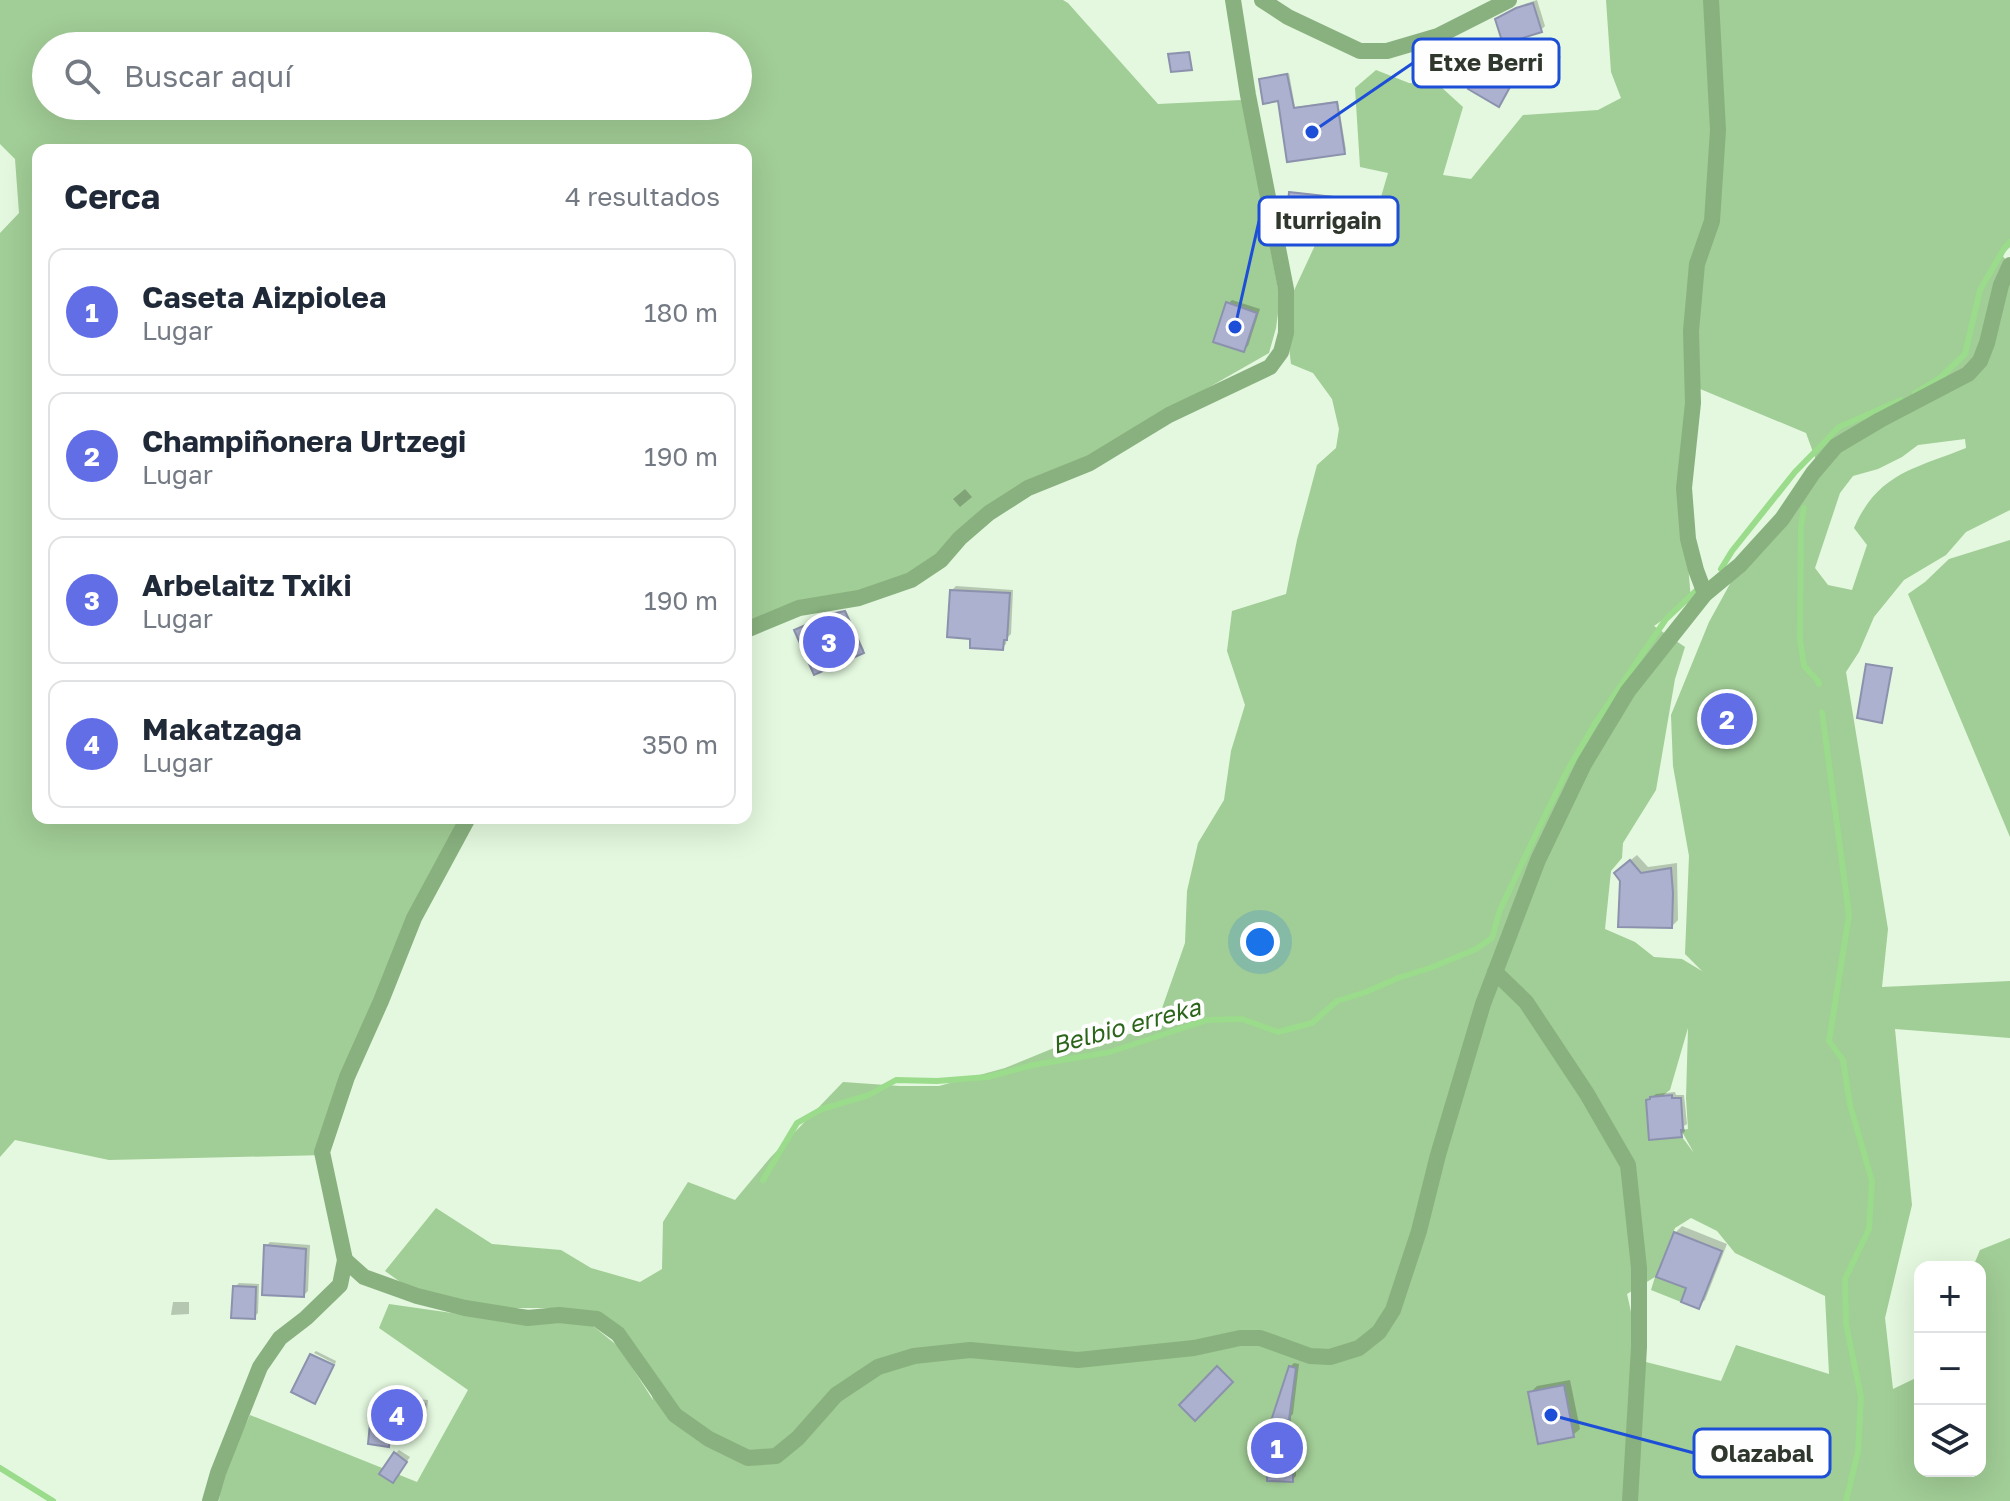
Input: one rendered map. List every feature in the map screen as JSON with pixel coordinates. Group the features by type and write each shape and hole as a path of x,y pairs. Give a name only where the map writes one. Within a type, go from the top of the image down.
{"street":[{"path":"752,627 799,608 859,598 911,580 941,560 960,538 989,513 1028,488 1090,463 1169,415 1270,367 1281,352 1286,333 1286,289 1233,0"},
{"path":"1262,0 1288,17 1360,51 1387,51 1438,36 1509,0"},
{"path":"1705,594 1688,539 1684,488 1693,403 1691,331 1697,264 1712,221 1718,130 1711,0"},
{"path":"345,1260 364,1277 417,1296 465,1308 528,1318 559,1315 597,1319 618,1334 675,1415 709,1439 748,1458 776,1456 798,1438 836,1395 878,1367 914,1356 970,1350 1078,1360 1194,1348 1240,1338 1260,1338 1310,1356 1330,1357 1359,1348 1379,1332 1393,1310 1419,1231 1483,1004 1538,860 1584,764 1628,691 1705,594 1740,565 1782,519 1813,473 1836,446 1968,374 1980,361 2001,285 2010,265"},
{"path":"210,1501 260,1367 280,1338 340,1285 345,1260 322,1152 347,1077 414,918 465,824"},
{"path":"1495,972 1526,1002 1587,1094 1628,1165 1639,1268 1639,1347 1630,1501"}],"green space":[{"path":"0,0 1063,0 1158,104 1242,100 1280,299 1269,353 989,513 911,580 752,628 752,144 32,144 32,824 465,824 414,918 326,1155 109,1160 15,1140 0,1157 0,233 19,213 15,159 0,144"},
{"path":"1606,0 2010,0 2010,247 2002,255 2010,265 2010,510 1966,532 1946,555 1904,580 1874,617 1859,652 1846,672 1888,929 1882,987 2010,981 2010,1038 1895,1029 1912,1205 1885,1318 1893,1389 1914,1379 1914,1477 1986,1477 1986,1261 1975,1261 1980,1250 2010,1238 2010,1501 219,1501 223,1474 250,1415 417,1482 468,1390 379,1328 389,1304 508,1321 587,1321 619,1347 653,1400 642,1358 592,1314 545,1308 497,1308 410,1289 385,1271 436,1208 492,1244 561,1250 591,1268 640,1282 662,1269 663,1222 688,1182 735,1200 770,1158 843,1082 939,1086 1005,1068 1071,1041 1154,1031 1185,943 1187,891 1198,843 1224,800 1231,751 1245,705 1227,651 1232,611 1286,594 1317,465 1336,448 1339,429 1332,399 1313,373 1291,364 1291,297 1317,241 1344,241 1351,212 1376,214 1388,173 1360,167 1355,88 1376,70 1409,83 1440,86 1463,107 1443,175 1471,179 1523,115 1598,110 1621,98 1611,72","holes":["1693,386 1806,433 1820,471 1731,582 1709,622 1671,715 1673,766 1689,856 1685,954 1702,971 1682,959 1654,957 1635,942 1605,929 1611,871 1622,858 1623,843 1656,790 1675,679 1685,647 1654,626 1691,600 1688,564","1965,439 1966,448 1900,475 1874,495 1854,528 1867,545 1852,590 1828,585 1815,568 1840,493 1853,476 1878,469 1918,445","1688,1028 1688,1129 1681,1130 1694,1153 1682,1137 1649,1140 1646,1103 1670,1090","1691,1218 1717,1231 1735,1253 1825,1296 1829,1374 1736,1345 1721,1381 1642,1361 1627,1294 1655,1277 1651,1290 1681,1302 1686,1288 1656,1276 1675,1228"]},
{"path":"2010,540 2010,837 1908,594 1949,559"}],"building":[{"path":"1533,3 1542,32 1503,44 1495,19"},
{"path":"1189,52 1192,70 1171,72 1168,54"},
{"path":"1485,60 1491,60 1516,76 1499,107 1468,89"},
{"path":"1287,74 1294,108 1337,102 1345,154 1287,162 1278,101 1263,104 1259,79"},
{"path":"1289,192 1342,198 1337,234 1286,227"},
{"path":"1226,302 1257,313 1244,352 1213,342"},
{"path":"950,590 1010,593 1007,640 1004,640 1003,650 970,648 970,639 947,637"},
{"path":"845,611 864,653 814,675 794,630"},
{"path":"1866,664 1892,668 1882,723 1857,718"},
{"path":"1630,860 1641,873 1671,868 1672,928 1618,927 1620,881 1614,873"},
{"path":"1672,1095 1672,1098 1681,1098 1682,1137 1649,1140 1646,1100"},
{"path":"1674,1232 1722,1251 1699,1309 1681,1302 1686,1288 1656,1277"},
{"path":"264,1245 306,1249 304,1297 262,1295"},
{"path":"233,1286 256,1287 255,1319 231,1318"},
{"path":"310,1354 334,1365 315,1404 291,1392"},
{"path":"1217,1366 1233,1382 1195,1421 1179,1405"},
{"path":"1289,1366 1296,1368 1287,1420 1287,1461 1293,1461 1293,1482 1267,1481 1268,1430"},
{"path":"1564,1385 1574,1437 1538,1444 1528,1392"},
{"path":"393,1400 425,1404 422,1429 391,1425 389,1447 368,1444 372,1403 393,1405"},
{"path":"394,1452 407,1462 393,1483 379,1474"}],"waterway":[{"name":"Belbio erreka","path":"1915,393 1940,378 1965,354 1980,290 2010,242"},
{"name":"Belbio erreka","path":"1721,569 1795,472 1839,427 1901,400"},
{"path":"1804,508 1801,526 1800,640 1804,666 1819,684"},
{"name":"Belbio erreka","path":"763,1180 797,1123 822,1109 869,1095 896,1080 988,1077 1033,1065 1110,1052 1207,1020 1242,1019 1278,1032 1312,1023 1337,1001 1476,949 1492,938 1500,910 1535,836 1594,725 1666,619 1698,589"},
{"path":"1822,712 1849,915 1829,1041 1843,1060 1850,1105 1872,1181 1869,1229 1845,1279 1846,1324 1861,1397 1858,1452 1846,1501"},
{"path":"0,1468 53,1501"}],"place":[{"name":"Etxe Berri","path":"1312,132"},
{"name":"Iturrigain","path":"1235,327"},
{"name":"Arbelaitz Txiki","path":"829,642"},
{"name":"Champiñonera Urtzegi","path":"1727,719"},
{"name":"Makatzaga","path":"397,1415"},
{"name":"Olazabal","path":"1551,1415"},
{"name":"Caseta Aizpiolea","path":"1277,1448"}]}
